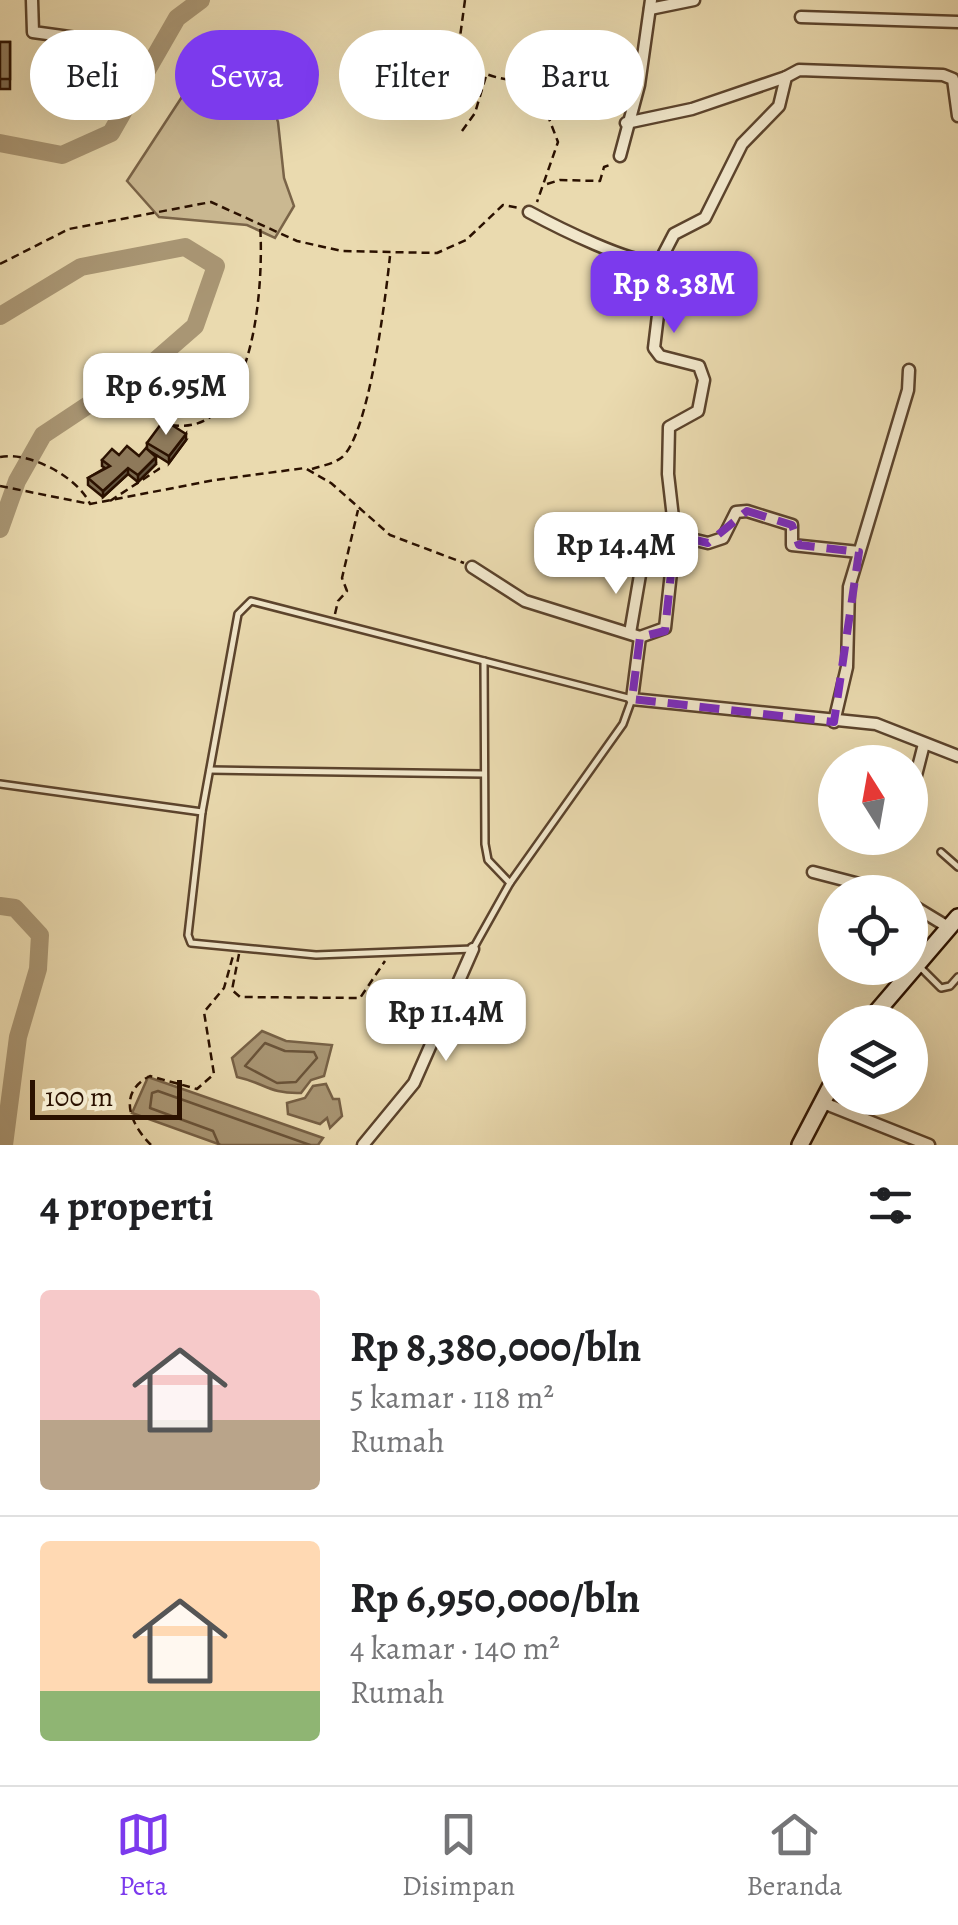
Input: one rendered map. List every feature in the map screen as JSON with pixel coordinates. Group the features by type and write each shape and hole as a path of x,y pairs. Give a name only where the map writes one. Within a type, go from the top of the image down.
{"main road":[{"path":"928,952 955,926"},
{"path":"882,1005 898,985"},
{"path":"800,1145 818,1108"}],"street":[{"path":"32,0 33,30"},
{"path":"644,59 650,5 694,0"},
{"path":"801,17 958,22"},
{"path":"626,123 692,109 807,69 954,78 958,116"},
{"path":"472,567 525,601 635,635 665,628 675,535 668,474 670,427 698,411 704,380 698,366 660,356 654,348 665,257 674,234 705,218 716,202 742,144 779,106 786,77"},
{"path":"620,156 627,120"},
{"path":"529,212 652,264 665,257"},
{"path":"834,722 847,667 849,587 908,390 909,370"},
{"path":"675,535 708,543 723,538 736,512 747,511 792,525 792,545 858,552"},
{"path":"641,568 632,699 876,724 958,756"},
{"path":"813,872 828,875"},
{"path":"928,913 955,926"},
{"path":"364,1145 414,1083 472,949"},
{"path":"854,1115 929,1145"}],"lane":[{"path":"251,601 334,621 632,699 622,724 510,883 472,949 388,956 237,950 199,946 188,935 202,812 238,614 251,601"},
{"path":"484,660 483,774 488,860 510,883"},
{"path":"210,770 483,774"},
{"path":"0,784 202,812"},
{"path":"941,852 958,867"},
{"path":"928,976 940,988 950,986 958,977"}],"path":[{"path":"465,0 458,52 474,72 505,76"},
{"path":"462,131 475,112 487,74"},
{"path":"0,264 69,228 210,202 297,241 342,252 390,254 454,249 508,203 529,212 546,185 558,142 550,120"},
{"path":"546,185 560,180 600,181 604,166 620,156"},
{"path":"163,424 180,427 213,415 250,357 260,278 260,222"},
{"path":"0,486 90,504 214,480 311,470 343,457 359,430 382,329 390,254"},
{"path":"110,501 159,469 159,462 144,450"},
{"path":"0,457 45,466 71,480 90,504"},
{"path":"311,470 390,535 472,567"},
{"path":"334,621 338,601 347,591 342,578 358,508"},
{"path":"237,950 232,990 240,997 360,998 388,956"},
{"path":"150,1145 131,1124 129,1106 142,1080 150,1076 197,1089 214,1074 204,1012 224,988 237,950"}],"highlighted area":[{"path":"747,511 792,525 799,545 859,552 834,722 632,699 640,637 665,631 675,535 708,543"}],"shaded area":[{"path":"175,108 175,120 277,120 284,178 294,206 275,238 247,225 159,217 127,181"}],"water":[{"path":"262,1031 286,1041 332,1045 324,1076 311,1080 301,1093 274,1090 237,1077 232,1058"},
{"path":"148,1077 323,1138 318,1145 221,1145 132,1113"},
{"path":"326,1084 333,1099 339,1099 342,1116 330,1128 327,1118 320,1124 288,1114 287,1103 305,1098 313,1086"}],"building":[{"path":"0,42 10,42 10,79 0,79"},
{"path":"164,420 186,434 169,456 147,443"},
{"path":"127,446 139,456 146,448 156,457 138,475 128,468 103,491 88,478 110,466 102,460 112,449 119,455"}],"waterway":[{"path":"0,143 62,155 111,133 177,18 201,0"},
{"path":"0,316 81,267 185,247 216,266 195,326 156,360 43,435 17,481 0,529"},
{"path":"0,906 15,908 40,935 38,969 18,1037 4,1145"}]}
